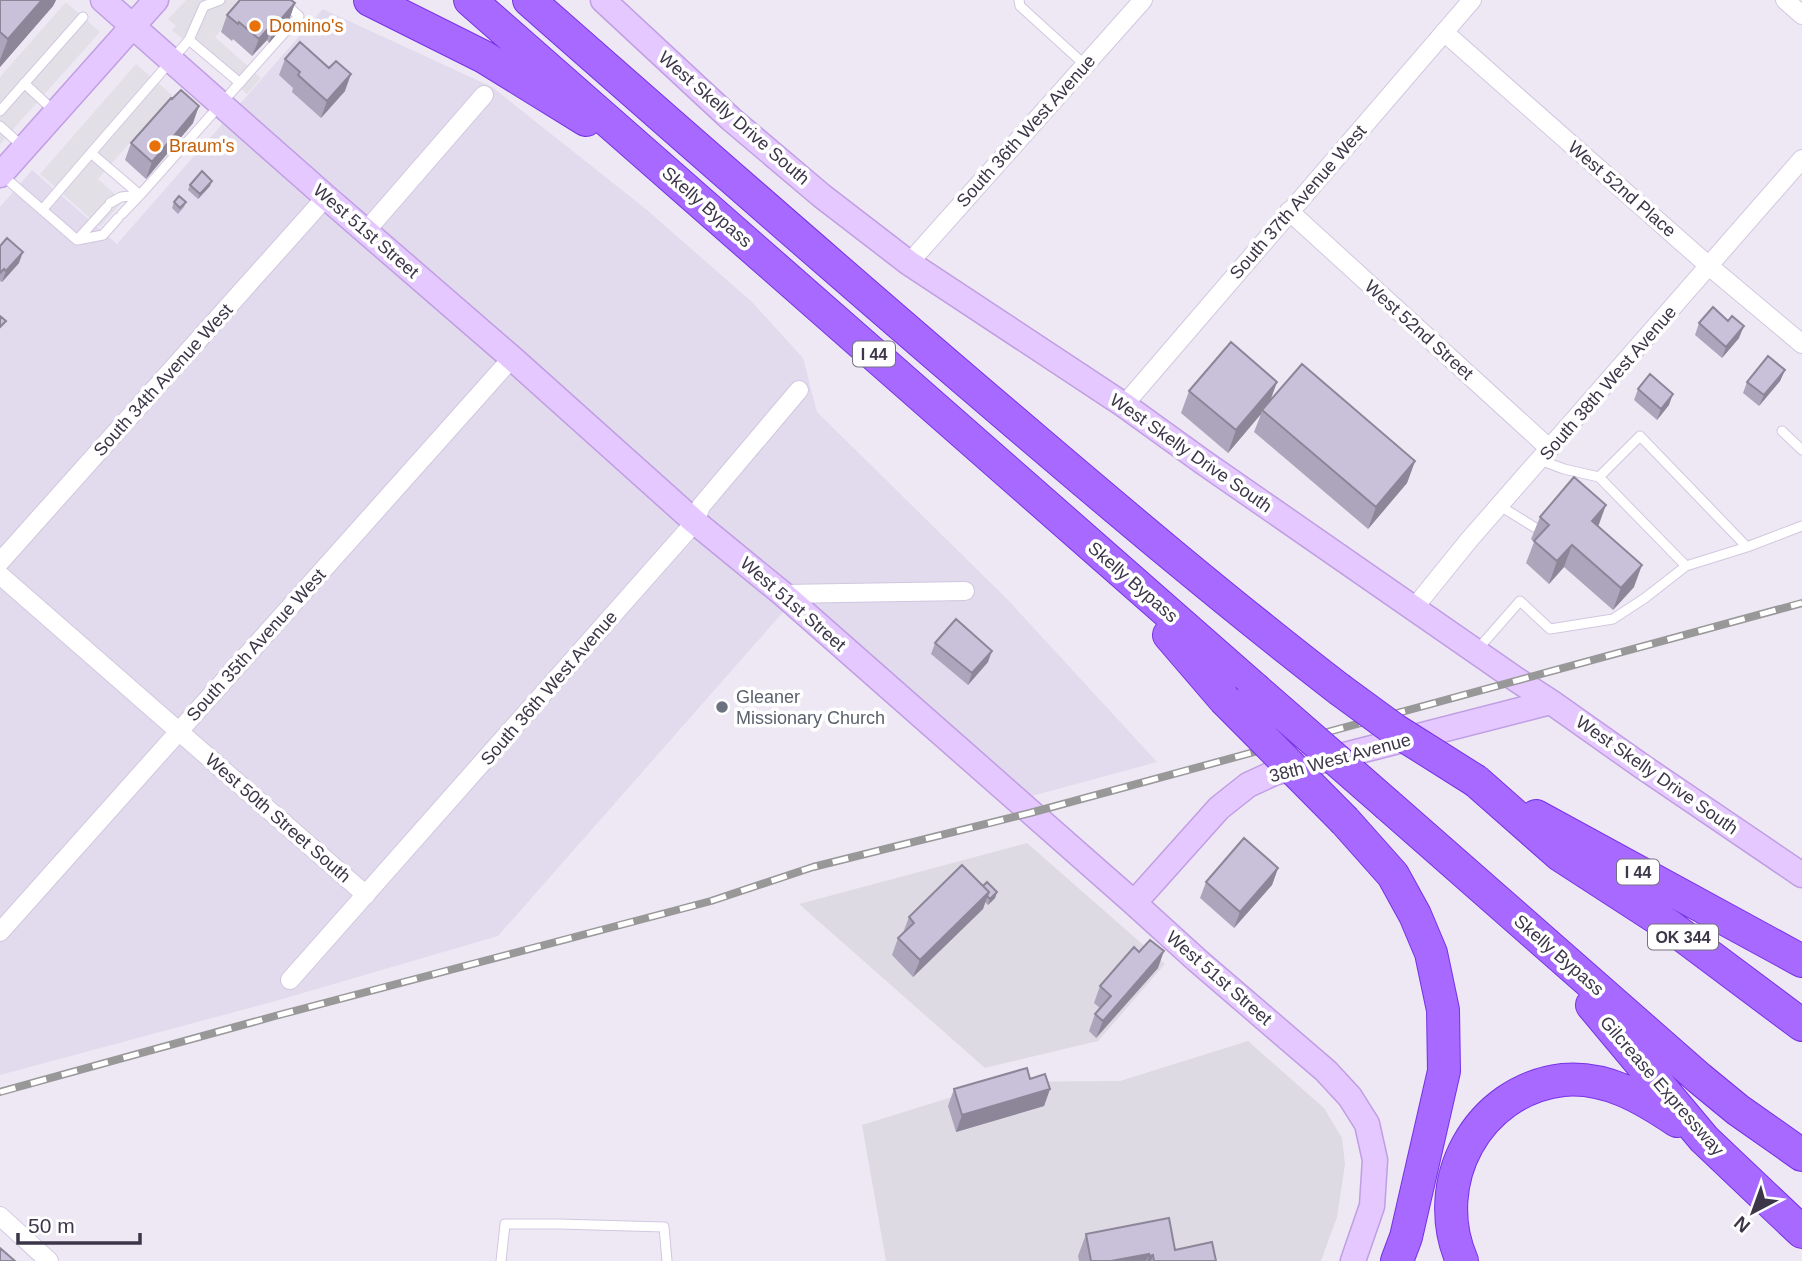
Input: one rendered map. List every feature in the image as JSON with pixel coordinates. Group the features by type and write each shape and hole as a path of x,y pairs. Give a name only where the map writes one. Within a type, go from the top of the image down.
{"highway":[{"path":"370,0 484,57 650,157"},
{"name":"Skelly Bypass","path":"470,0 1728,1102 1802,1155"},
{"name":"I 44","path":"529,0 825,260 1091,488 1259,628 1339,689 1395,730 1476,781 1802,961"},
{"path":"1097,551 1224,699 1345,821 1393,875 1415,915 1431,953 1443,1010 1444,1071 1406,1237 1397,1261"},
{"name":"OK 344","path":"1476,781 1560,855 1671,927 1802,1025"},
{"name":"Gilcrease Expressway","path":"1531,931 1704,1139 1802,1232"},
{"path":"1462,1261 1452,1224 1450,1204 1454,1179 1476,1130 1494,1110 1518,1094 1565,1080 1595,1082 1625,1090 1650,1102 1704,1139"}],"street":[{"name":"West 51st Street","path":"103,0 695,522 783,594 1326,1071 1350,1097 1367,1124 1375,1160 1371,1206 1353,1261"},
{"path":"0,175 156,0"},
{"name":"West Skelly Drive South","path":"603,0 731,119 822,196 909,263 1124,405 1203,463 1802,875"},
{"name":"South 36th West Avenue","path":"909,263 1143,0"},
{"name":"South 37th Avenue West","path":"1124,405 1472,0"},
{"path":"1785,0 1802,15"},
{"name":"West 52nd Place","path":"1444,32 1709,267 1802,344"},
{"path":"366,231 484,95"},
{"name":"South 38th West Avenue","path":"1414,607 1802,159"},
{"name":"South 34th Avenue West","path":"0,562 326,197"},
{"name":"West 52nd Street","path":"1289,211 1545,455"},
{"name":"South 35th Avenue West","path":"0,932 512,358"},
{"name":"South 36th West Avenue","path":"290,980 695,522 701,506 799,390"},
{"name":"West 50th Street South","path":"0,575 366,895"},
{"path":"783,594 965,591"},
{"name":"38th West Avenue","path":"1134,903 1219,808 1248,785 1274,773 1551,702"},
{"path":"0,1216 49,1261"}],"lane":[{"path":"42,210 189,40 204,6 220,0"},
{"path":"77,240 103,235 299,16 281,0"},
{"path":"1019,0 1020,6 1085,65"},
{"path":"0,111 83,17"},
{"path":"189,40 240,83"},
{"path":"24,83 56,112"},
{"path":"0,126 24,148"},
{"path":"91,153 140,195"},
{"path":"0,175 77,240"},
{"path":"77,240 108,205 121,197 140,195"},
{"path":"1782,431 1802,450"},
{"path":"1599,477 1640,436 1747,547"},
{"path":"1545,455 1564,469 1599,477 1686,566"},
{"path":"1500,506 1534,527"},
{"path":"1476,652 1520,601 1549,629 1613,619 1646,598 1686,566 1802,526"},
{"path":"501,1261 506,1224 664,1227 667,1261"}],"shaded area":[{"path":"186,0 260,0 239,10 215,37 261,78 247,94 172,30 176,26 168,19"},
{"path":"66,2 100,32 0,144 0,77"},
{"path":"323,9 492,87 647,210 752,302 803,358 817,412 1008,600 1157,762 1032,796 799,594 498,936 279,1000 0,1075 0,207 32,170 117,244"},
{"path":"136,64 172,95 98,179 123,201 100,227 40,174"},
{"path":"1027,843 1165,964 1098,1041 985,1068 799,904"},
{"path":"1248,1041 1324,1108 1342,1138 1345,1164 1337,1217 1321,1261 886,1261 862,1125 1000,1082 1120,1081"}],"building":[{"path":"0,0 42,0 8,39 0,32"},
{"path":"240,0 291,0 295,3 275,26 273,23 259,39 227,15"},
{"path":"300,42 329,68 336,61 351,74 327,101 298,75 300,72 285,59"},
{"path":"181,90 199,106 152,162 131,143"},
{"path":"202,171 212,181 200,194 190,185"},
{"path":"179,196 186,202 180,208 174,202"},
{"path":"7,238 23,252 6,271 4,269 0,273 0,246"},
{"path":"1713,307 1728,321 1732,316 1744,326 1726,347 1699,323"},
{"path":"0,316 6,321 0,327"},
{"path":"1231,342 1277,382 1236,430 1189,391"},
{"path":"1768,356 1785,370 1764,395 1747,382"},
{"path":"1302,364 1415,461 1376,507 1262,410"},
{"path":"1650,374 1673,394 1661,409 1638,389"},
{"path":"1574,477 1606,505 1592,521 1642,565 1621,588 1572,545 1557,561 1534,541 1549,525 1540,517"},
{"path":"956,619 992,651 972,673 935,643"},
{"path":"1244,838 1278,868 1240,912 1206,882"},
{"path":"962,865 989,892 920,960 898,938 914,923 909,917"},
{"path":"987,882 997,892 990,899 987,896 989,892 983,886"},
{"path":"1150,940 1164,951 1103,1021 1095,1014 1111,996 1100,986 1134,947 1139,952"},
{"path":"1027,1068 1030,1079 1045,1074 1050,1089 962,1115 954,1089"},
{"path":"1169,1218 1175,1250 1212,1242 1216,1261 1154,1261 1153,1255 1149,1254 1111,1261 1091,1261 1086,1234"},
{"path":"0,1248 15,1261 0,1261"}],"railway":[{"path":"0,1092 711,901 813,867 1030,813 1802,603"}],"place":[{"name":"Domino's","path":"255,26"},
{"name":"Braum's","path":"155,146"},
{"name":"Gleaner Missionary Church","path":"722,707"}]}
